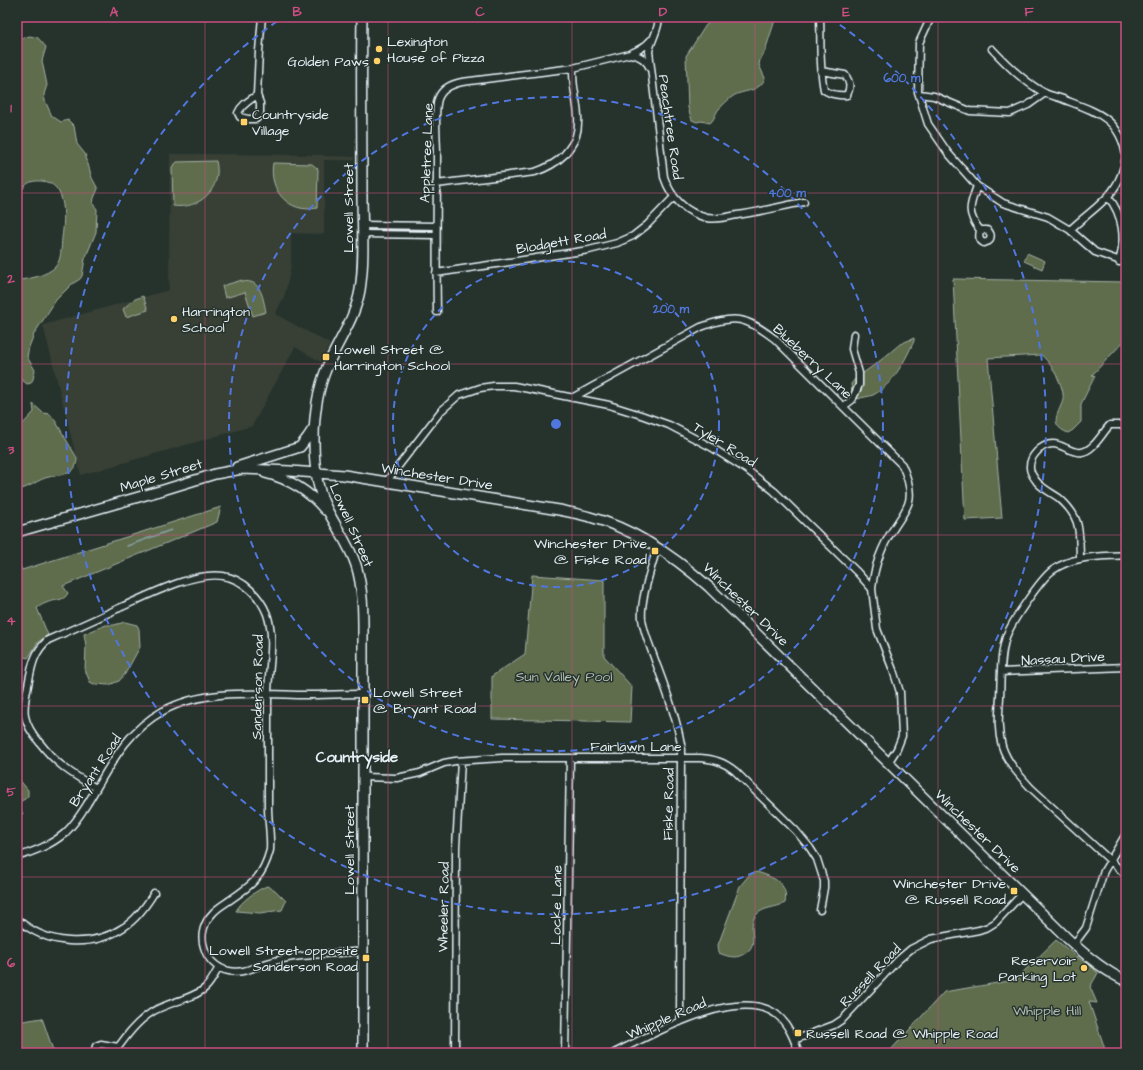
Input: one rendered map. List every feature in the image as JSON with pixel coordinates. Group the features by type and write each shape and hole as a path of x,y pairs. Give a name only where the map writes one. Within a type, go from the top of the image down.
{"main road":[{"name":"Lowell Street","path":"362,17 361,278 357,303 349,324 326,370 317,398 314,426 314,450 316,472 324,504 353,557 362,592 363,1053"},
{"path":"228,471 253,461 300,447 314,426"},
{"path":"242,469 274,476 301,488 321,505 340,532"},
{"name":"Maple Street","path":"17,532 228,471 242,469 316,472"},
{"name":"Winchester Drive","path":"316,472 344,475 523,504 590,517 642,538 657,547 688,568 721,598 1062,933 1104,968 1126,981"}],"street":[{"path":"257,95 262,17"},
{"name":"Peachtree Road","path":"659,17 659,25 652,39 649,51 664,177 673,198 682,206 696,214 708,218 722,218 804,202"},
{"path":"820,17 821,71 824,90 830,94 840,96 847,95 851,88 849,80 845,75 821,71"},
{"path":"931,17 919,43 919,94 928,124 948,153 977,186 1003,203 1048,217 1070,230 1095,252 1119,262 1126,263"},
{"name":"Appletree Lane","path":"437,312 437,109 438,100 441,93 448,87 462,82 573,68 630,54 643,48 652,39"},
{"path":"992,49 1027,82 1045,93 1097,113 1106,118 1123,135 1126,156 1123,174 1119,182 1108,197 1070,230"},
{"path":"630,54 643,58 649,64 651,70"},
{"path":"436,184 535,172 550,167 557,162 569,149 576,137 577,116 573,84 573,68"},
{"path":"919,94 934,96 970,110 1010,113 1028,105 1045,93"},
{"path":"977,186 970,204 972,221 980,230"},
{"path":"1108,197 1116,208 1123,233 1122,252 1119,262"},
{"name":"Blodgett Road","path":"436,273 589,250 617,243 633,236 647,225 673,198"},
{"path":"362,230 436,226"},
{"path":"362,230 436,235"},
{"name":"Blueberry Lane","path":"572,398 701,327 716,321 735,319 761,328 775,339 844,406 902,465 908,478 910,490 909,502 879,555 873,575 872,589"},
{"path":"844,406 852,400 858,385 859,373 852,349 854,334"},
{"name":"Tyler Road","path":"386,482 441,411 459,395 480,388 514,386 609,405 641,414 669,425 711,447 735,462 774,491 852,567 872,589"},
{"path":"1080,558 1081,538 1079,528 1074,517 1069,508 1039,484 1033,477 1030,468 1031,461 1042,447 1052,444 1061,445 1071,451 1081,452 1089,449 1110,425 1126,424"},
{"name":"Fiske Road","path":"657,547 646,589 642,608 642,618 648,642 678,726 681,744 680,1022"},
{"path":"1126,555 1080,558 1065,563 1052,570 1036,589 1012,625 1007,636 1001,672 998,723 1000,740 1006,757 1017,773 1031,788 1126,875"},
{"name":"Sanderson Road","path":"96,788 69,772 55,761 33,735 27,724 24,704 31,667 38,650 48,640 167,588 194,578 222,576 236,581 249,589 260,600 270,625 271,650 268,693 270,850 263,870 254,883 216,910 206,922 203,932 204,946 211,960 219,968"},
{"path":"872,589 877,629 900,692 902,736 897,749 888,763"},
{"name":"Nassau Drive","path":"1001,672 1126,667"},
{"name":"Bryant Road","path":"17,857 36,851 66,832 75,822 122,745 148,720 163,711 206,697 268,693 306,695 363,694"},
{"name":"Fairlawn Lane","path":"363,777 397,778 420,773 444,763 510,758 709,759 726,764 735,771 806,843 816,859 824,878 824,888 820,910"},
{"name":"Locke Lane","path":"565,1053 570,758"},
{"name":"Wheeler Road","path":"455,1053 456,847 461,761"},
{"path":"1074,944 1086,928 1102,876 1126,834"},
{"path":"17,918 28,927 44,935 71,941 89,940 108,936 124,927 138,915 154,893"},
{"name":"Russell Road","path":"794,1040 834,1025 843,1019 898,960 911,949 931,939 988,927 996,922 1022,894"},
{"path":"114,1053 137,1024 150,1013 167,1004 204,989 209,985 219,968 240,972 272,961 287,958 363,951"},
{"name":"Whipple Road","path":"614,1053 699,1014 721,1008 737,1006 758,1008 770,1011 778,1016 790,1031 799,1053"},
{"path":"94,1053 96,1046 101,1044 118,1047"}],"shaded area":[{"name":"Harrington School","path":"170,154 324,155 354,157 354,160 324,160 324,234 291,233 291,265 284,297 275,314 330,344 321,362 295,347 252,426 81,475 43,325 169,290"}],"green space":[{"path":"716,17 776,17 759,65 765,78 763,82 757,88 737,94 731,98 720,108 710,123 701,121 697,122 692,120 688,108 686,56 706,25"},
{"path":"30,36 38,38 46,47 42,61 47,85 44,94 45,101 52,116 61,122 68,120 74,126 77,144 85,154 92,178 98,189 93,204 97,209 96,232 85,259 82,276 56,300 34,334 27,357 35,370 31,383 27,384 17,376 17,280 43,275 55,267 59,261 61,253 64,219 62,200 59,192 54,186 46,182 35,181 25,186 23,189 17,186 17,40"},
{"path":"216,161 216,180 207,196 192,205 173,206 172,167 177,162"},
{"path":"273,163 312,164 318,169 317,208 307,209 298,207 289,204 283,198 277,191 274,182 272,173"},
{"path":"1027,253 1045,261 1042,269 1024,261"},
{"path":"953,279 1126,282 1126,339 1092,375 1095,376 1081,404 1081,422 1068,433 1058,426 1056,421 1056,417 1063,399 1062,388 1045,358 1041,355 988,358 1002,518 965,520"},
{"path":"242,280 242,282 253,283 260,290 266,312 253,316 245,292 225,298 222,286"},
{"path":"143,296 148,310 126,317 123,309 133,300"},
{"path":"914,338 903,364 892,379 880,391 873,395 858,399 852,393 851,384 855,379 900,344"},
{"path":"33,404 43,413 50,414 56,422 77,458 77,463 71,472 45,478 17,490 17,425 23,424 34,412"},
{"path":"221,507 217,522 63,586 68,593 64,598 43,604 37,608 48,635 38,642 28,658 17,655 17,559 22,570"},
{"name":"Sun Valley Pool","path":"532,575 604,580 604,656 632,687 630,722 492,719 492,676 525,654"},
{"path":"125,622 137,625 139,629 140,647 125,674 119,681 109,685 94,684 90,682 85,670 86,646 84,634 106,625 114,625"},
{"path":"17,777 28,790 28,796 17,803"},
{"path":"17,803 23,814 17,812"},
{"path":"757,872 769,876 782,886 785,890 785,903 762,910 756,915 752,926 753,942 748,951 736,957 719,953 718,945 740,886 750,874"},
{"path":"267,886 275,890 286,901 282,910 260,913 236,911 238,907 250,896"},
{"name":"Whipple Hill","path":"1056,940 1081,960 1086,961 1098,973 1090,987 1097,1003 1089,1002 1104,1046 1104,1053 888,1053 944,992 1015,980"},
{"path":"42,1018 54,1053 17,1053 17,1022"}],"waterway":[{"path":"127,546 171,530"}],"place":[{"name":"Lexington House of Pizza","path":"379,49"},
{"name":"Golden Paws","path":"377,61"},
{"name":"Countryside Village","path":"244,122"},
{"name":"Harrington School","path":"174,319"},
{"name":"Lowell Street @ Harrington School","path":"326,357"},
{"name":"Winchester Drive @ Fiske Road","path":"655,551"},
{"name":"Lowell Street @ Bryant Road","path":"365,700"},
{"name":"Winchester Drive @ Russell Road","path":"1014,891"},
{"name":"Lowell Street opposite Sanderson Road","path":"366,958"},
{"name":"Reservoir Parking Lot","path":"1084,968"},
{"name":"Russell Road @ Whipple Road","path":"798,1033"}],"district":[{"name":"Countryside","path":"357,757"}]}
